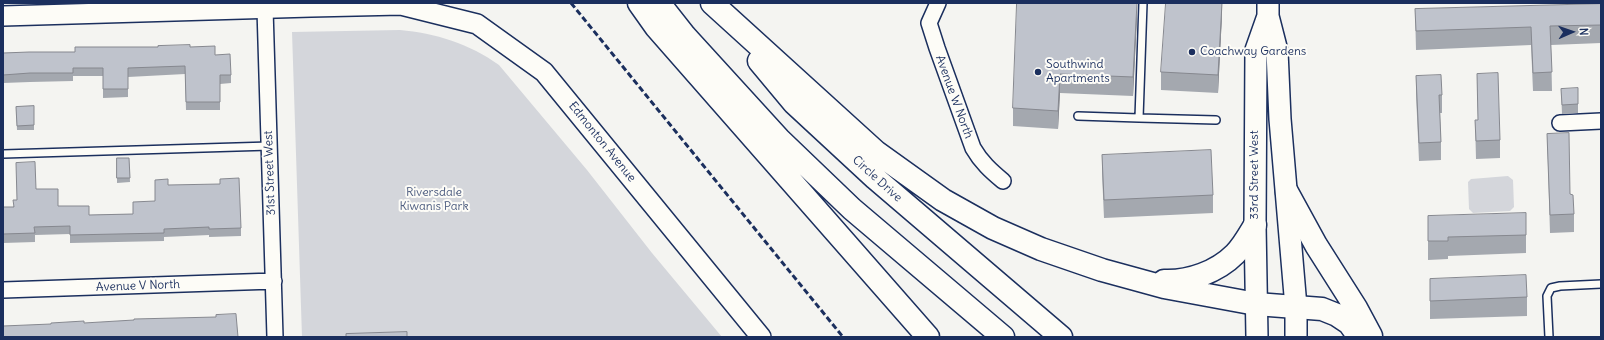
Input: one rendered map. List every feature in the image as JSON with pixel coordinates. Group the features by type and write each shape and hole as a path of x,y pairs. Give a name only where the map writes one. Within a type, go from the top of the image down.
{"highway":[{"path":"639,3 656,27 928,337"},
{"path":"659,3 685,36 779,139 852,209 1003,337"},
{"path":"711,3 876,152 931,191 967,214 1041,250 1129,278 1189,293 1256,304 1322,309 1337,315 1348,323 1360,337"},
{"name":"Circle Drive","path":"711,3 794,103 875,178 1060,337"},
{"path":"1287,192 1316,245 1356,308 1372,337"},
{"path":"1129,278 1171,282 1199,276 1218,266 1235,254 1255,225"}],"main road":[{"name":"33rd Street West","path":"1268,9 1277,51 1280,119 1296,307 1296,337"},
{"name":"33rd Street West","path":"1257,337 1255,225 1256,50 1268,9"}],"street":[{"name":"Avenue W North","path":"938,3 929,23 973,148 980,160 989,170 1003,181"},
{"name":"Edmonton Avenue","path":"265,8 401,6 477,24 544,72 761,337"},
{"path":"3,16 106,8 265,8"},
{"name":"31st Street West","path":"265,8 275,337"},
{"path":"1560,123 1601,121"},
{"name":"Avenue V North","path":"3,290 274,281"}],"lane":[{"path":"1139,118 1142,3"},
{"path":"1078,116 1216,120"},
{"path":"3,154 270,146"},
{"path":"1548,337 1547,296 1551,288 1560,286 1601,284"}],"green space":[{"name":"Riversdale Kiwanis Park","path":"400,30 439,37 464,45 499,65 587,170 652,253 722,337 302,337 292,32"},
{"path":"1508,176 1513,180 1514,207 1510,211 1473,213 1469,209 1468,182 1471,179"}],"building":[{"path":"1017,3 1137,3 1133,77 1060,74 1058,111 1013,108"},
{"name":"Coachway Gardens","path":"1166,3 1222,3 1218,75 1161,72"},
{"path":"1601,4 1601,25 1550,26 1552,72 1533,73 1531,27 1416,31 1415,9"},
{"path":"190,45 190,47 215,46 215,55 230,54 231,75 220,75 220,102 186,102 185,66 128,68 128,89 103,89 103,68 73,68 73,73 30,73 3,75 3,53 75,52 75,47 158,47"},
{"path":"1498,73 1500,140 1476,141 1475,120 1478,120 1477,74"},
{"path":"1441,75 1442,95 1439,95 1441,142 1419,143 1416,76"},
{"path":"1578,88 1578,104 1562,105 1561,89"},
{"path":"34,106 34,125 17,126 16,107"},
{"path":"1569,133 1570,194 1573,195 1574,214 1550,215 1547,134"},
{"path":"1211,150 1213,195 1104,200 1102,155"},
{"path":"117,158 129,158 130,178 117,178"},
{"path":"35,162 36,189 58,189 58,206 89,206 89,215 133,214 133,202 155,201 155,180 168,179 168,185 220,184 220,179 239,178 241,228 209,229 209,227 164,229 164,233 70,235 70,226 34,227 35,233 3,234 3,207 14,207 13,200 17,200 16,163"},
{"path":"1526,213 1526,235 1448,237 1448,241 1428,241 1428,216"},
{"path":"1526,275 1527,297 1430,301 1430,279"},
{"path":"236,314 238,337 3,337 3,326 84,321 84,323 134,319 216,317 216,315"},
{"path":"407,332 407,337 346,337 346,334"}],"railway":[{"path":"571,3 843,337"}],"place":[{"name":"Coachway Gardens","path":"1192,52"},
{"name":"Southwind Apartments","path":"1038,72"}]}
